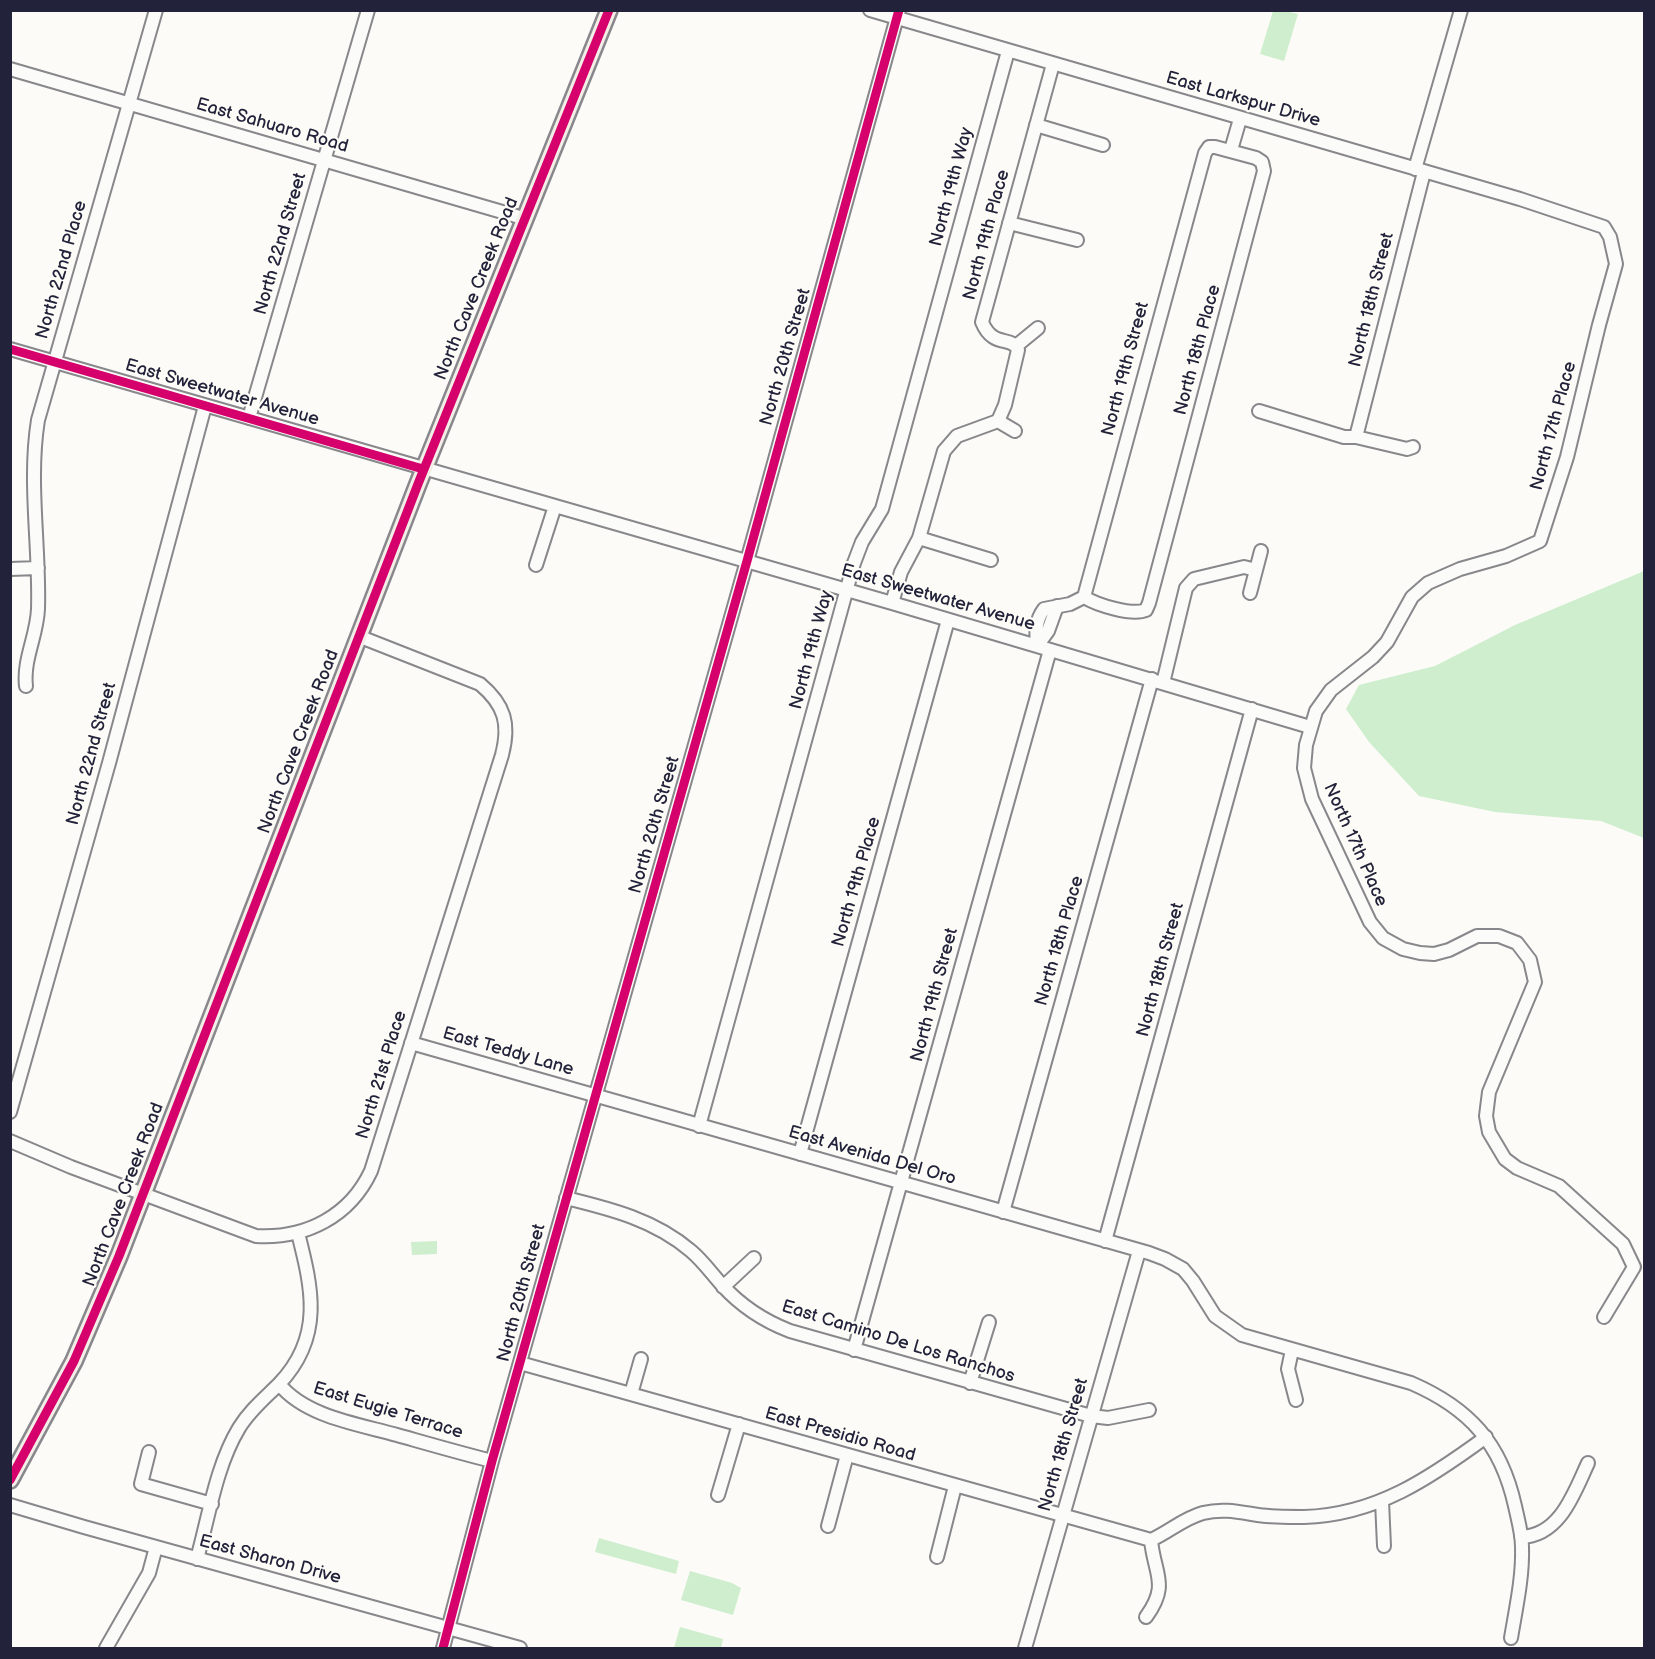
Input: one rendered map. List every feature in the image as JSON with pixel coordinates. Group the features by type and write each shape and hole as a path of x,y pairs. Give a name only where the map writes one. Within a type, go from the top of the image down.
{"main road":[{"name":"North Cave Creek Road","path":"10,1480 40,1428 80,1347 117,1262 423,469 609,10"}],"street":[{"name":"North 22nd Place","path":"26,686 24,671 38,613 35,446 38,420 156,10"},
{"name":"North 22nd Street","path":"249,418 368,10"},
{"name":"East Larkspur Drive","path":"870,10 898,14 1008,51 1520,199 1604,227"},
{"name":"North 18th Street","path":"1356,437 1419,170 1461,10"},
{"name":"North 20th Street","path":"442,1648 492,1461 747,561 898,14"},
{"name":"North 19th Way","path":"699,1125 847,591 862,542 882,509 1008,51"},
{"name":"North 19th Place","path":"1016,346 994,339 986,333 982,322 1053,64"},
{"name":"East Sahuaro Road","path":"10,69 523,218"},
{"path":"1231,150 1240,119"},
{"path":"1036,125 1103,145"},
{"name":"North 19th Street","path":"1084,597 1205,153 1209,147 1231,150"},
{"name":"North 18th Place","path":"1084,597 1127,612 1146,610 1264,171 1262,162 1256,158 1231,150"},
{"path":"1009,223 1077,240"},
{"name":"North 17th Place","path":"1604,227 1603,241 1612,274 1567,457 1540,541 1506,556 1460,569 1428,583 1412,597 1387,642 1373,657 1331,690 1316,711 1310,727 1304,768 1312,799 1370,922 1383,938 1403,949 1434,954 1449,950 1478,936 1499,936 1517,943 1530,960 1535,982 1489,1092 1486,1116 1489,1132 1505,1159 1517,1168 1559,1186 1623,1244 1634,1267 1604,1317"},
{"path":"892,603 901,572 920,538 944,451 957,436 998,421 1005,405 1018,350 1016,346 1038,328"},
{"name":"East Sweetwater Avenue","path":"10,349 892,603 1310,727"},
{"name":"North 22nd Street","path":"10,1112 96,808 205,406"},
{"path":"1259,411 1344,437 1356,437 1407,448 1413,447"},
{"path":"998,421 1015,431"},
{"path":"536,565 555,506"},
{"path":"920,538 991,560"},
{"path":"1251,593 1262,551"},
{"name":"North 18th Place","path":"1002,1212 1186,588 1194,579 1244,567 1256,570"},
{"path":"10,569 38,568"},
{"path":"1037,646 1035,628 1044,609 1070,604 1084,597"},
{"name":"North 19th Place","path":"800,1154 948,620"},
{"name":"North 21st Place","path":"298,1233 321,1225 342,1210 364,1185 371,1171 506,739 506,723 496,700 492,693 480,684 358,636"},
{"name":"North 19th Street","path":"854,1350 1050,650"},
{"name":"North 18th Street","path":"1105,1241 1252,709"},
{"name":"East Teddy Lane","path":"411,1043 596,1095"},
{"name":"East Avenida Del Oro","path":"596,1095 1165,1259 1183,1269 1215,1316 1242,1335 1411,1383 1449,1402 1486,1437 1510,1485 1521,1537 1521,1567 1511,1638"},
{"path":"10,1141 71,1167 256,1236 274,1237 298,1233 309,1283 312,1313 302,1350 279,1384 254,1407 239,1428 229,1449 197,1559"},
{"name":"East Camino De Los Ranchos","path":"566,1198 635,1217 657,1227 693,1252 723,1287 747,1308 765,1320 790,1331 1091,1416 1108,1418 1149,1410"},
{"name":"North 18th Street","path":"1025,1648 1139,1251"},
{"path":"723,1287 754,1258"},
{"path":"970,1383 989,1322"},
{"path":"1292,1350 1288,1369 1296,1400"},
{"path":"630,1394 641,1359"},
{"name":"East Presidio Road","path":"520,1363 1151,1540"},
{"name":"East Eugie Terrace","path":"279,1384 287,1393 302,1403 328,1415 492,1461"},
{"path":"718,1495 739,1424"},
{"path":"1146,1617 1156,1603 1160,1589 1159,1572 1151,1540 1187,1518 1214,1510 1305,1517 1329,1514 1382,1501 1428,1479 1486,1437"},
{"path":"149,1452 141,1484 212,1504"},
{"path":"828,1526 847,1455"},
{"path":"1521,1537 1540,1534 1557,1519 1566,1508 1588,1463"},
{"path":"937,1557 956,1486"},
{"path":"1382,1501 1384,1546"},
{"name":"East Sharon Drive","path":"10,1505 520,1648"},
{"path":"105,1648 149,1573 156,1547"}],"green space":[{"path":"1273,11 1298,14 1284,61 1260,54"},
{"path":"1644,571 1644,838 1601,821 1495,812 1419,796 1369,742 1346,709 1359,685 1435,666 1515,625"},
{"path":"437,1241 437,1254 412,1255 411,1242"},
{"path":"599,1538 679,1561 676,1574 595,1552"},
{"path":"690,1571 732,1583 741,1588 733,1615 681,1600"},
{"path":"680,1627 723,1639 721,1648 674,1648"}],"cycle path":[{"path":"10,1480 74,1361 119,1256 418,484 609,10"},
{"path":"443,1648 492,1461 747,561 899,10"},
{"path":"10,349 423,469"}]}
